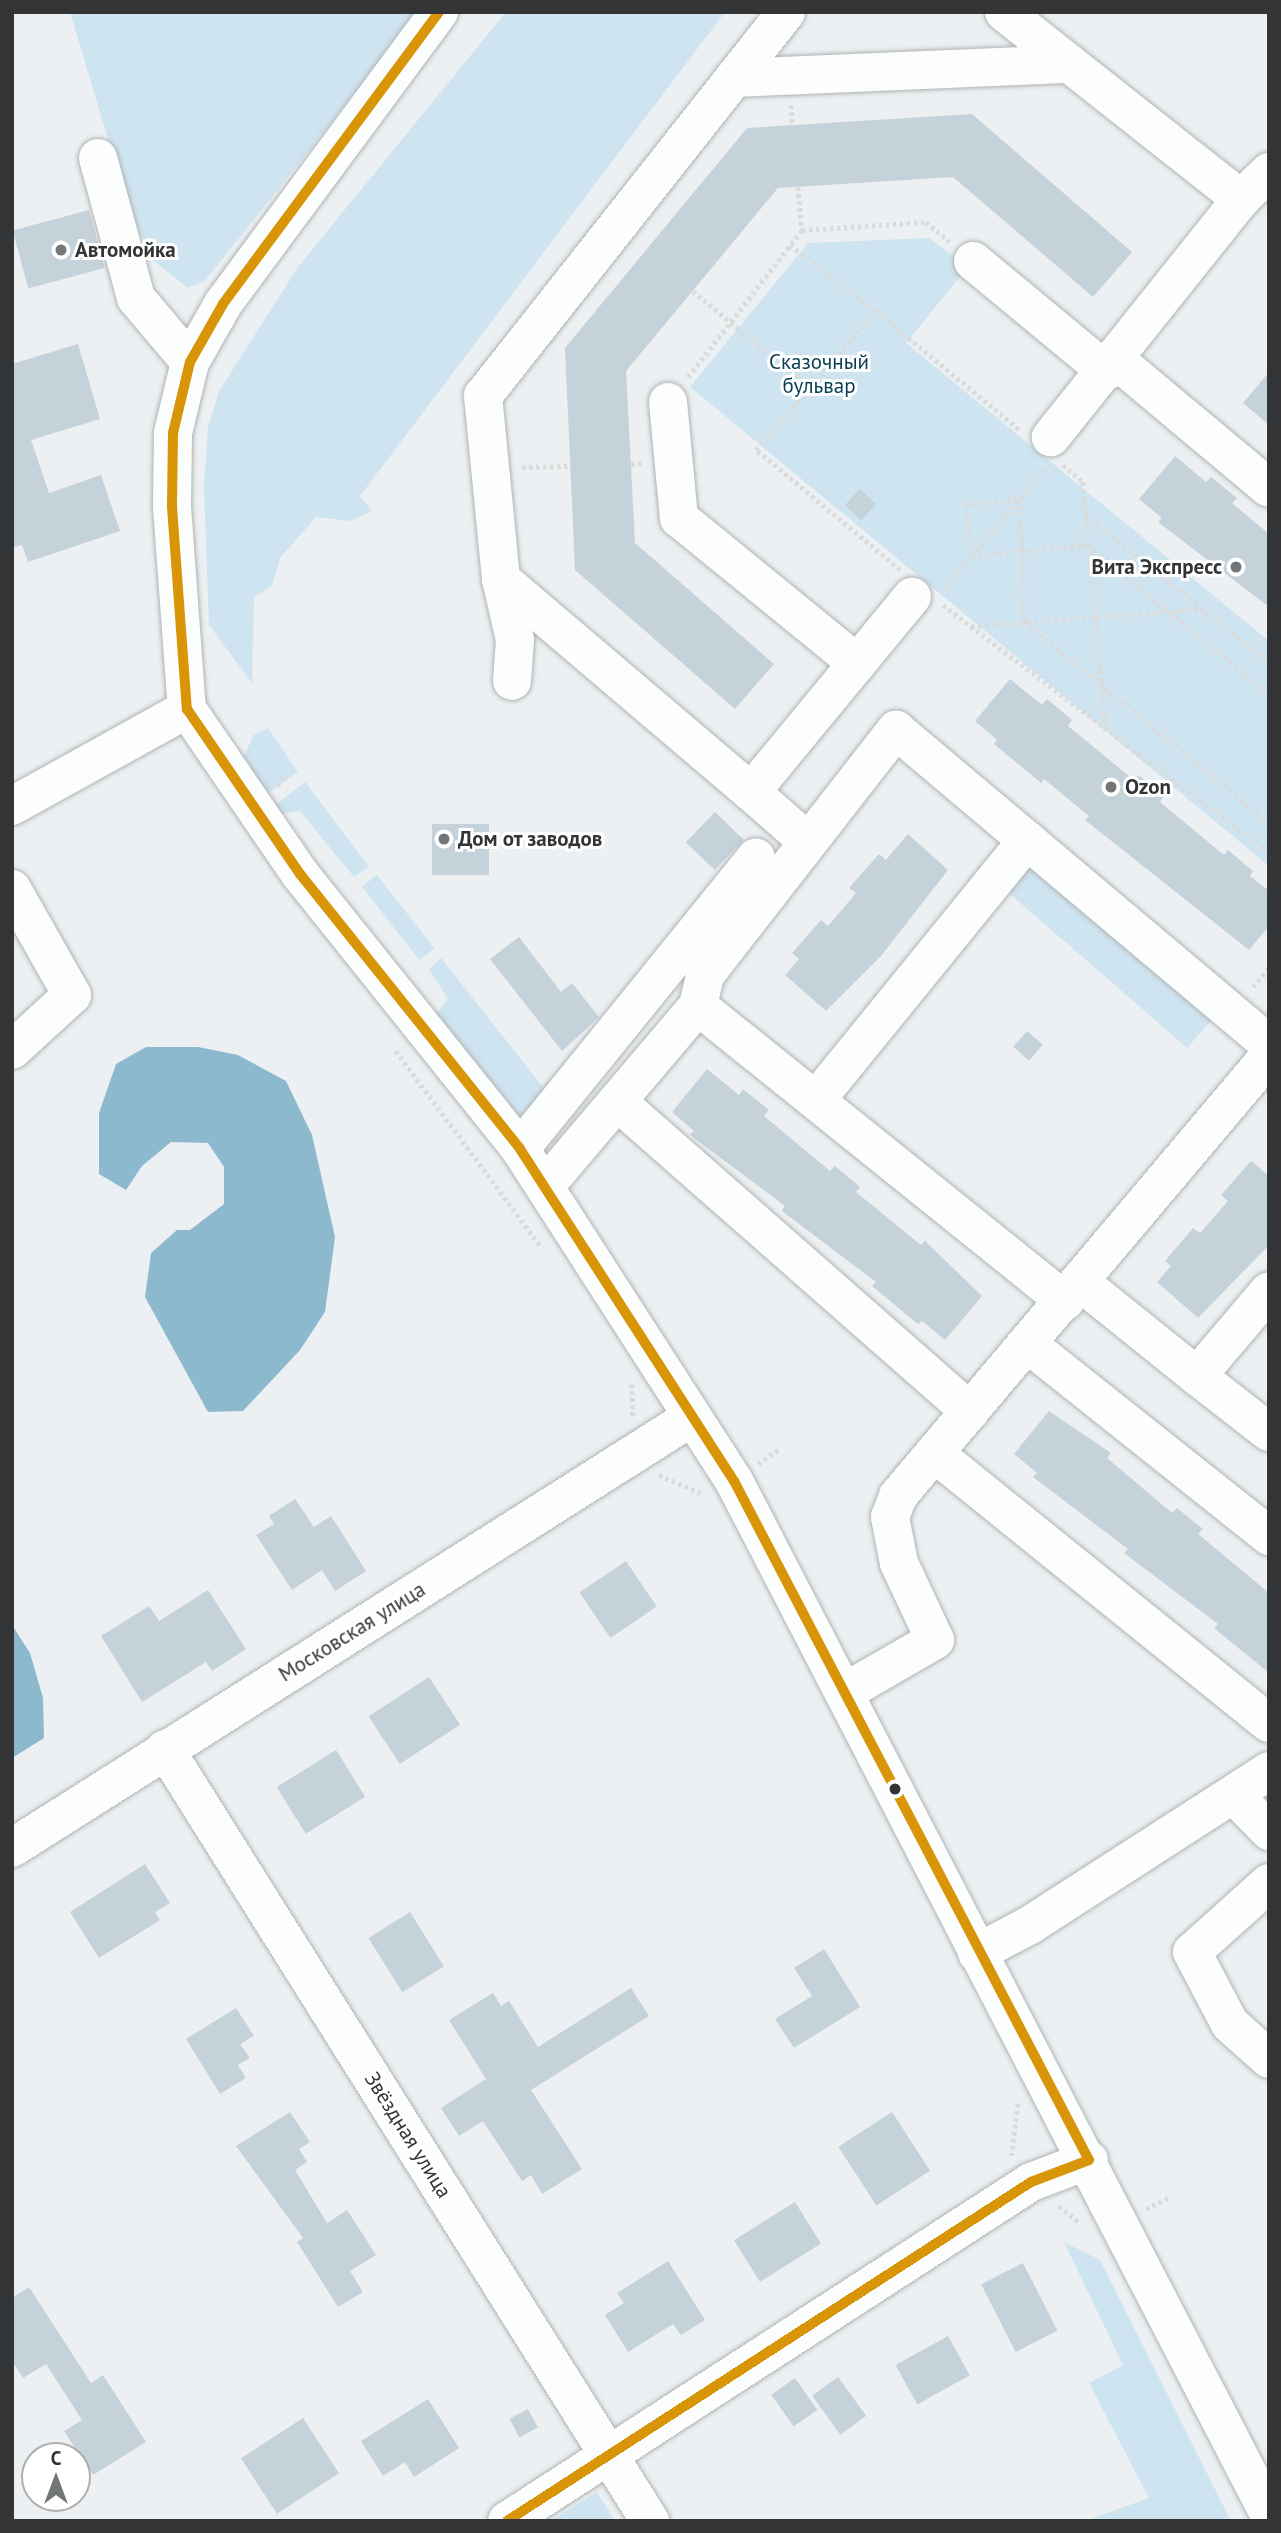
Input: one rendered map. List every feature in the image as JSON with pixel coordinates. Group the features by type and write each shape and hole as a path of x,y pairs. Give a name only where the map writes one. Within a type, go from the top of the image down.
{"street":[{"path":"439,12 223,304 190,362 173,433 172,507 187,709 256,814 546,1185 734,1481 845,1692 977,1953 1265,2497"},
{"path":"512,681 515,640 501,579 482,396 786,12"},
{"path":"1004,12 1241,199"},
{"path":"734,78 1070,64"},
{"path":"98,158 136,298 190,362"},
{"path":"1042,439 1111,365 1241,199 1269,172"},
{"path":"973,261 1269,488"},
{"path":"668,402 679,518 857,663"},
{"path":"501,579 808,842"},
{"path":"751,792 857,663 908,585"},
{"path":"12,806 187,709"},
{"path":"546,1185 620,1104 698,1006 705,975 897,730 1269,1044"},
{"path":"816,1100 1027,840"},
{"path":"520,1149 756,858"},
{"path":"12,889 72,995 12,1050"},
{"path":"698,1006 816,1100 1073,1292 1197,1376 1269,1432"},
{"path":"845,1692 934,1640 900,1563 890,1517 898,1496 1029,1345 1269,1056"},
{"path":"620,1104 970,1411"},
{"path":"1197,1376 1269,1292"},
{"path":"1029,1345 1269,1536"},
{"name":"Московская улица","path":"12,1848 692,1417"},
{"path":"934,1453 1269,1723"},
{"name":"Звёздная улица","path":"165,1749 650,2521"},
{"path":"977,1953 1235,1796 1269,1771"},
{"path":"1235,1796 1269,1831"},
{"path":"1269,1883 1192,1952 1230,2024 1269,2059"},
{"path":"507,2521 1031,2182 1088,2160"}],"path":[{"path":"668,402 802,230 798,187"},
{"path":"802,230 926,222 973,261"},
{"path":"790,245 1042,439"},
{"path":"693,291 810,387"},
{"path":"876,311 756,450 908,585"},
{"path":"1106,729 1083,482 1054,459 935,600 1269,852"},
{"path":"490,468 570,466"},
{"path":"1019,499 1024,621 1269,822"},
{"path":"971,556 966,504 1019,499"},
{"path":"1085,514 1269,662"},
{"path":"971,556 1088,547 1269,695"},
{"path":"970,626 1163,608 1203,609"},
{"path":"256,814 284,776"},
{"path":"392,1046 549,1257"},
{"path":"631,1369 634,1441 639,1452 652,1472 702,1493 709,1506"},
{"path":"1020,2090 1010,2163 1097,2237 1119,2222 1170,2197"}],"green space":[{"path":"70,12 419,12 205,281 188,288 155,262 129,209"},
{"path":"506,12 725,12 360,496 372,511 350,521 316,517 280,558 272,586 254,597 252,683 209,625 204,488 208,427 219,391 298,267"},
{"name":"Сказочный бульвар","path":"929,238 968,267 906,343 1269,641 1269,866 690,387 808,243"},
{"path":"268,728 298,772 264,796 240,763 254,735"},
{"path":"305,782 369,867 354,877 300,811 280,814 273,807"},
{"path":"1025,858 1211,1020 1187,1048 1001,886"},
{"path":"377,875 434,948 419,960 362,887"},
{"path":"441,958 547,1092 531,1111 519,1115 505,1107 436,1015 448,999 429,969"},
{"path":"1064,2242 1100,2260 1231,2521 1085,2521 1149,2498 1089,2383 1123,2365"},
{"path":"597,2492 615,2521 551,2521"}],"water":[{"path":"146,1047 198,1047 238,1055 286,1081 312,1135 335,1237 325,1312 300,1350 243,1411 208,1412 145,1297 151,1253 177,1230 190,1230 224,1204 224,1167 208,1143 171,1142 142,1166 126,1190 99,1174 99,1113 116,1064"},
{"path":"12,1625 30,1653 43,1698 44,1738 12,1758"}],"building":[{"path":"972,114 1132,252 1093,297 953,177 778,188 626,371 635,543 774,664 735,709 575,570 565,348 747,128"},
{"name":"Автомойка","path":"89,210 105,268 28,288 13,230"},
{"path":"78,344 100,419 31,440 49,493 101,475 120,531 28,562 22,545 12,548 12,364"},
{"path":"1269,372 1269,425 1243,403"},
{"path":"1175,456 1206,482 1211,477 1237,498 1232,503 1269,534 1269,607 1158,522 1162,518 1139,499"},
{"path":"860,489 876,504 861,520 845,505"},
{"path":"1010,679 1042,705 1047,699 1072,720 1068,726 1134,780 1138,775 1164,796 1160,802 1224,855 1228,850 1253,871 1250,876 1269,891 1269,926 1249,950 1085,820 1089,816 1044,779 1041,783 994,744 997,740 975,721"},
{"path":"715,812 744,840 715,870 686,842"},
{"path":"432,824 489,824 489,875 432,875"},
{"path":"908,834 948,870 881,956 826,1011 785,975 799,959 792,953 821,920 828,926 856,893 849,888 879,854 886,860"},
{"path":"519,937 561,992 572,983 599,1017 562,1051 490,959"},
{"path":"1027,1031 1043,1045 1029,1061 1013,1047"},
{"path":"707,1069 739,1095 743,1089 769,1110 764,1116 830,1171 835,1166 860,1187 856,1192 921,1245 925,1241 982,1296 945,1340 922,1321 918,1324 872,1286 876,1282 782,1211 785,1206 690,1135 694,1131 672,1112"},
{"path":"1251,1161 1269,1176 1269,1245 1198,1318 1157,1282 1171,1266 1165,1261 1193,1228 1200,1233 1228,1201 1221,1195"},
{"path":"1049,1411 1111,1453 1107,1458 1172,1513 1177,1508 1203,1529 1198,1534 1269,1593 1269,1673 1214,1628 1218,1624 1124,1553 1128,1549 1033,1477 1037,1473 1014,1454"},
{"path":"295,1499 314,1527 331,1516 366,1571 335,1591 322,1570 292,1590 256,1535 274,1524 269,1516"},
{"path":"626,1561 657,1607 610,1638 580,1592"},
{"path":"208,1590 246,1649 212,1671 206,1662 142,1702 101,1636 149,1606 159,1621"},
{"path":"429,1677 460,1725 400,1764 369,1716"},
{"path":"336,1750 365,1797 306,1834 277,1787"},
{"path":"145,1864 170,1903 155,1912 160,1920 99,1958 70,1912"},
{"path":"410,1912 444,1966 402,1992 368,1938"},
{"path":"824,1949 860,2007 794,2048 775,2019 812,1996 794,1968"},
{"path":"631,1988 649,2016 531,2090 582,2169 542,2194 531,2175 522,2181 483,2121 459,2136 441,2108 486,2079 449,2020 493,1993 501,2006 509,2001 538,2047"},
{"path":"236,2008 254,2036 240,2044 250,2058 238,2065 246,2078 220,2094 186,2039"},
{"path":"290,2112 310,2142 299,2149 307,2162 295,2170 327,2223 347,2210 376,2255 350,2271 363,2292 338,2307 297,2242 303,2238 236,2146"},
{"path":"892,2112 930,2171 876,2206 838,2147"},
{"path":"795,2202 821,2244 760,2282 734,2240"},
{"path":"668,2261 705,2320 681,2335 673,2324 628,2352 605,2315 624,2303 617,2293"},
{"path":"1023,2263 1058,2331 1016,2352 981,2284"},
{"path":"29,2287 91,2383 103,2375 146,2442 93,2475 91,2442 71,2442 64,2431 82,2420 46,2364 23,2378 12,2361 12,2298"},
{"path":"948,2336 970,2375 917,2404 896,2365"},
{"path":"838,2377 866,2416 840,2435 812,2396"},
{"path":"795,2378 817,2410 794,2427 771,2395"},
{"path":"428,2399 459,2448 414,2477 405,2462 383,2476 361,2441"},
{"path":"528,2409 538,2428 519,2437 509,2419"},
{"path":"303,2418 339,2473 277,2514 241,2458"}],"transit line":[{"path":"439,12 223,304 190,362 173,433 172,507 187,709 300,874 520,1149 734,1481 1089,2160 1031,2182 507,2521"}],"place":[{"name":"Автомойка","path":"61,250"},
{"name":"Вита Экспресс","path":"1236,567"},
{"name":"Ozon","path":"1111,787"},
{"name":"Дом от заводов","path":"444,839"}]}
